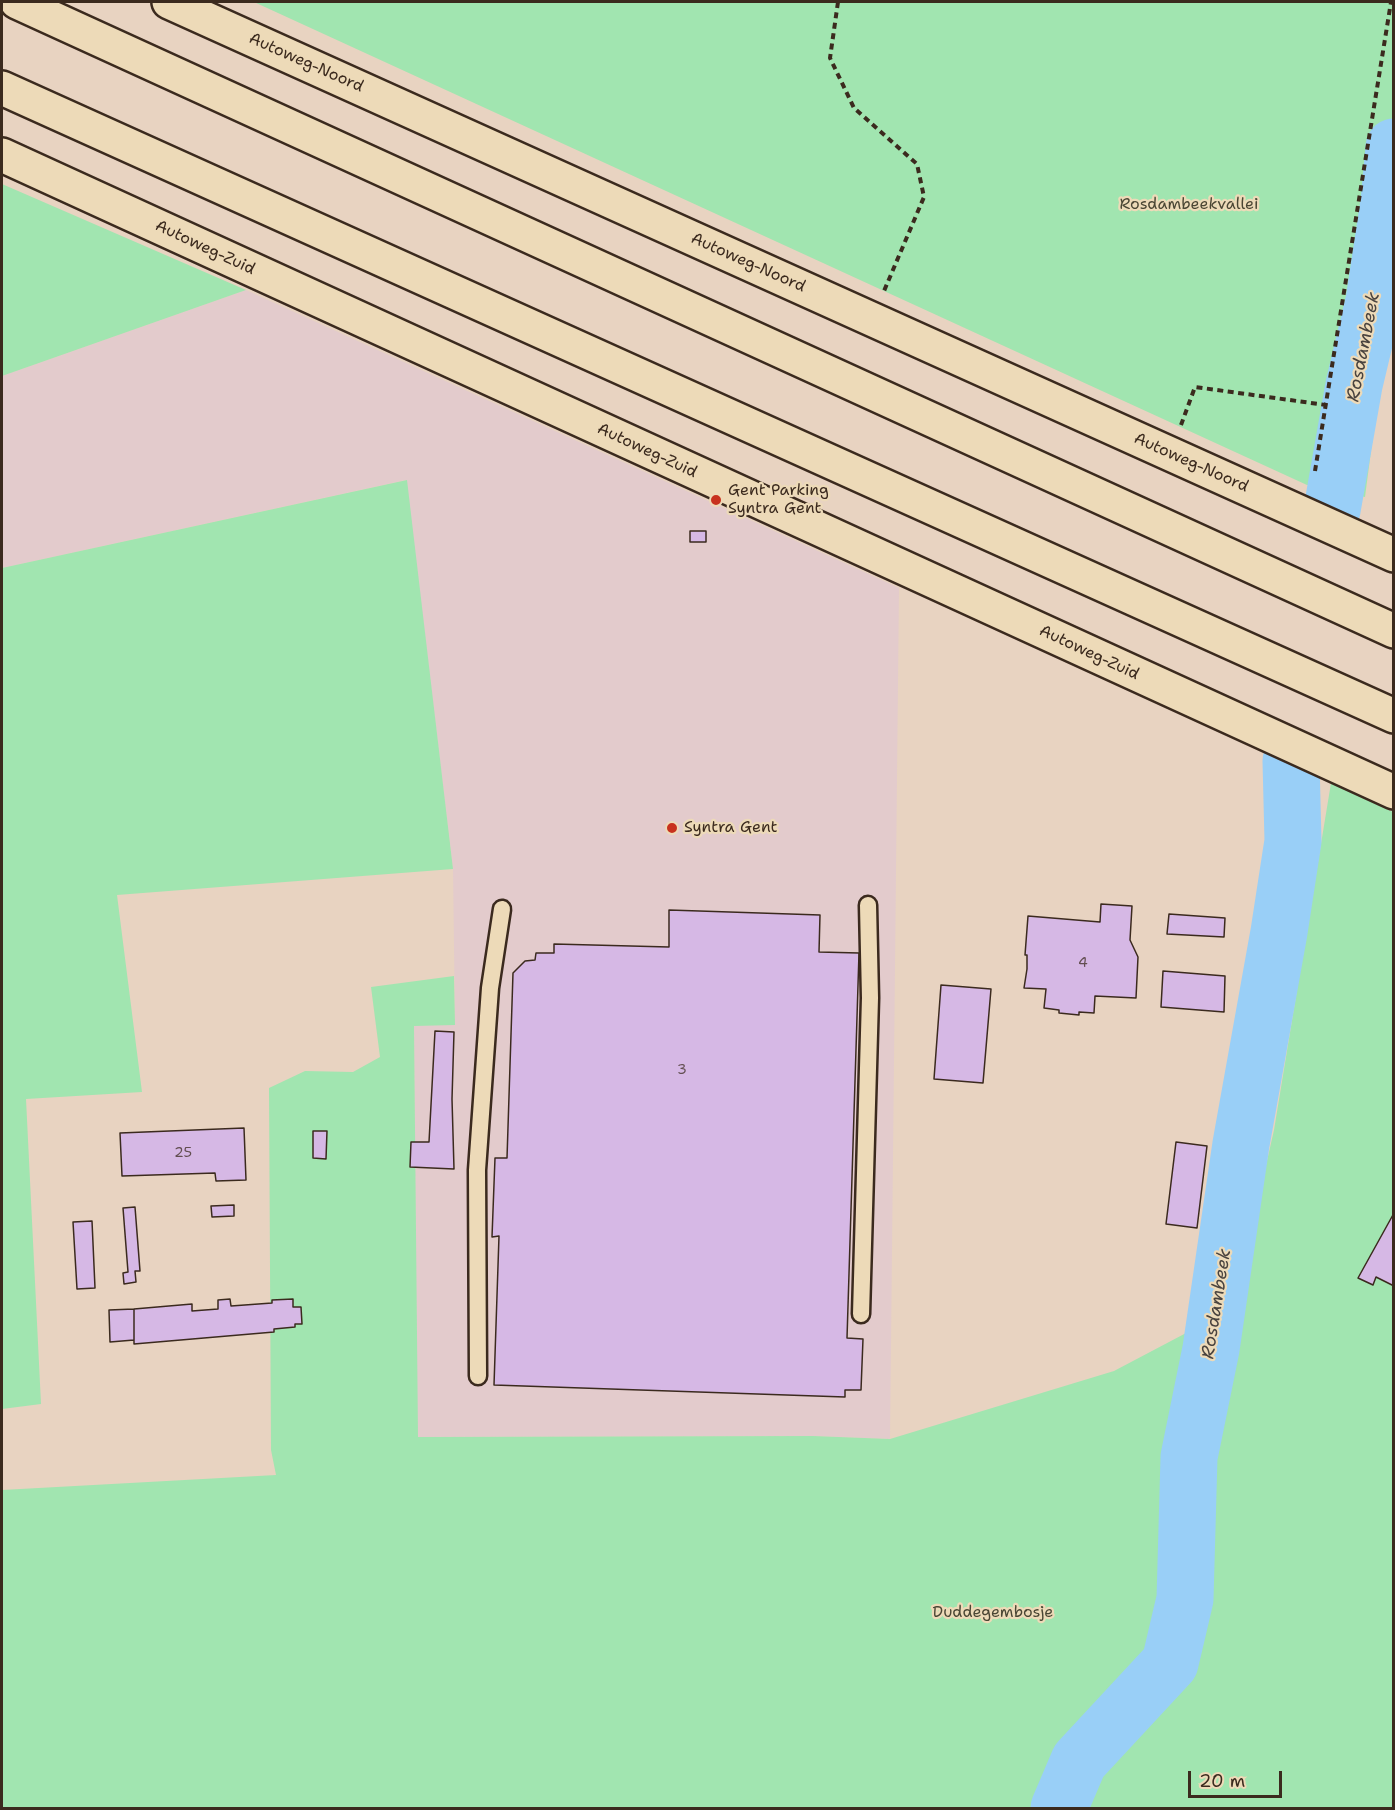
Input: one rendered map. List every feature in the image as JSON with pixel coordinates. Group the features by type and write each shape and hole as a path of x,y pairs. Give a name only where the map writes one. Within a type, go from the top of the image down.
{"main road":[{"path":"17,2 1394,631"},
{"name":"Autoweg-Noord","path":"169,2 1394,555"},
{"path":"2,88 1394,716"},
{"name":"Autoweg-Zuid","path":"2,155 1394,792"}],"lane":[{"path":"861,1314 870,998 868,905"},
{"path":"478,1376 477,1170 490,988 502,909"}],"path":[{"path":"838,2 830,58 855,108 916,164 924,197 893,267 873,320"},
{"path":"1315,471 1391,2"},
{"path":"1177,434 1195,387 1326,405"}],"shaded area":[{"name":"Syntra Gent","path":"246,290 899,588 890,1439 813,1436 417,1437 414,1025 455,1025 453,869 406,480 2,568 2,376"}],"green space":[{"name":"Rosdambeekvallei","path":"254,2 1393,2 1393,331 1387,328 1365,497 1307,485"},
{"path":"2,184 246,290 2,376"},
{"path":"407,480 453,869 117,895 142,1092 26,1099 41,1404 2,1409 2,568"},
{"name":"Duddegembosje","path":"1331,783 1393,812 1393,1808 2,1808 2,1490 276,1475 271,1450 269,1088 305,1071 353,1072 380,1057 371,987 454,976 455,1025 414,1026 418,1437 813,1436 890,1439 1114,1371 1188,1332 1239,1284 1274,1130"}],"building":[{"path":"690,531 706,531 706,542 690,542"},
{"path":"1101,904 1132,906 1130,940 1138,957 1136,998 1095,996 1094,1013 1079,1012 1079,1015 1059,1013 1059,1010 1044,1008 1046,989 1024,988 1027,969 1027,955 1025,955 1028,916 1100,922"},
{"path":"669,910 820,915 819,952 859,953 847,1338 863,1339 861,1390 845,1390 845,1397 494,1385 499,1236 492,1237 495,1158 507,1158 513,973 525,961 535,960 536,953 554,953 554,944 669,947"},
{"path":"1169,914 1225,918 1224,937 1167,934"},
{"path":"1163,971 1225,976 1224,1012 1161,1007"},
{"path":"941,985 991,989 983,1083 934,1079"},
{"path":"435,1031 454,1032 452,1099 454,1169 410,1167 411,1142 429,1142"},
{"path":"244,1128 246,1180 216,1181 215,1173 122,1176 120,1133"},
{"path":"313,1131 327,1131 326,1159 313,1158"},
{"path":"1176,1142 1207,1146 1197,1228 1166,1224"},
{"path":"234,1205 234,1216 212,1217 211,1206"},
{"path":"135,1207 140,1271 135,1271 136,1282 124,1284 123,1273 128,1272 123,1208"},
{"path":"1394,1213 1394,1286 1376,1277 1373,1285 1358,1278"},
{"path":"92,1221 95,1288 77,1289 73,1222"},
{"path":"230,1299 231,1306 293,1299 293,1307 301,1307 302,1324 274,1329 274,1332 134,1344 134,1309 192,1304 192,1311 218,1309 218,1300"},
{"path":"134,1309 134,1340 110,1342 109,1310"}],"waterway":[{"name":"Rosdambeek","path":"1332,510 1354,385 1374,301 1389,202 1394,147"},
{"name":"Rosdambeek","path":"1059,1808 1079,1761 1170,1663 1185,1599 1189,1457 1211,1349 1241,1144 1293,841 1291,761"}],"place":[{"name":"Gent Parking Syntra Gent","path":"716,500"},
{"name":"Syntra Gent","path":"672,828"}]}
